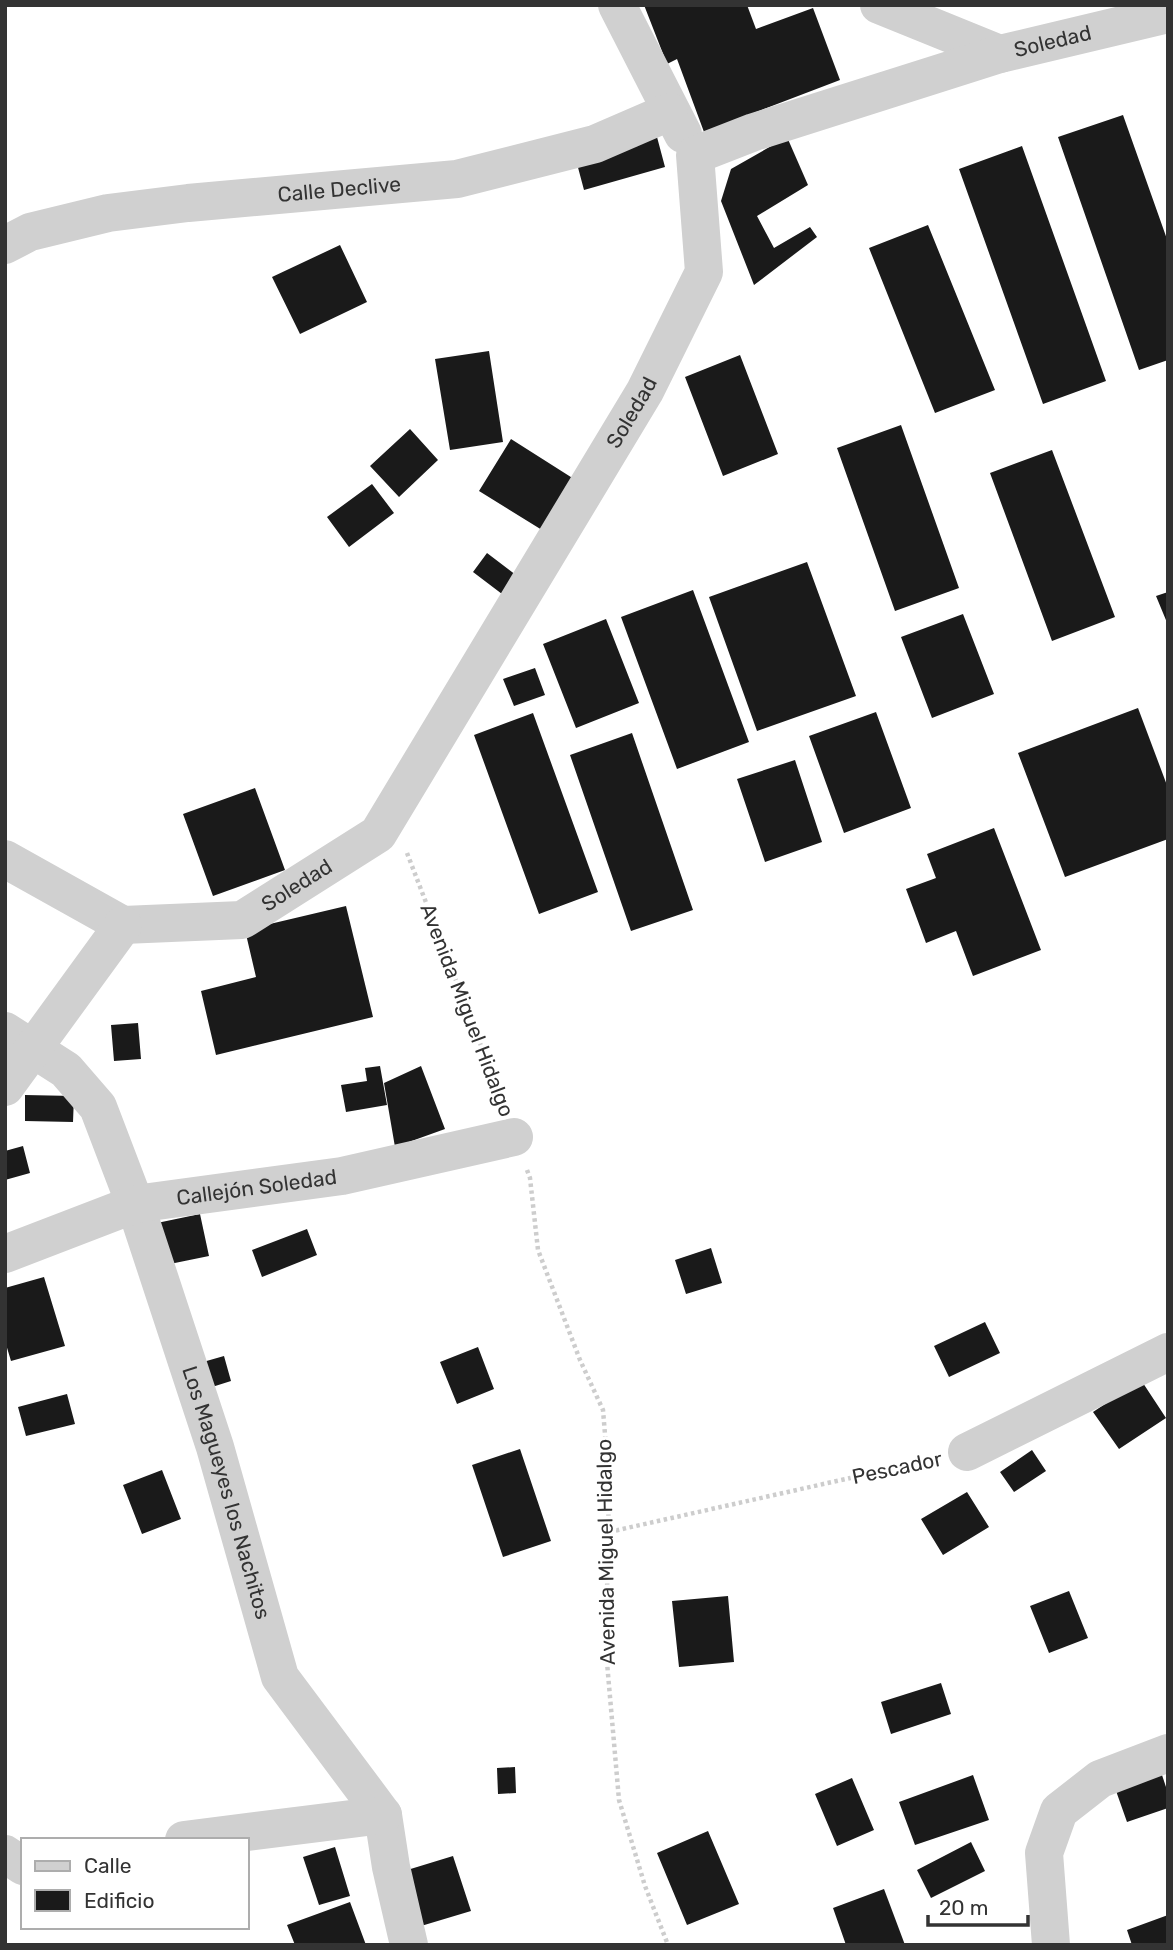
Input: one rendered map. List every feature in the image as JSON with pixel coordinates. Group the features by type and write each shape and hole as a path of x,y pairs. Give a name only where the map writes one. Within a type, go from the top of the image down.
{"street":[{"path":"617,5 669,112 695,155"},
{"path":"879,5 1000,54"},
{"name":"Soledad","path":"123,925 242,919 378,834 645,391 704,272 695,155 754,132 1000,54 1168,14"},
{"name":"Calle Declive","path":"5,245 30,232 108,213 188,203 457,179 595,144 669,112"},
{"path":"5,859 123,925 19,1041 5,1087"},
{"name":"Los Magueyes los Nachitos","path":"19,1041 66,1070 98,1107 135,1204 215,1447 280,1677 383,1815 391,1867 409,1945"},
{"name":"Callejón Soledad","path":"5,1254 135,1204 342,1176 514,1138"},
{"name":"Pescador","path":"967,1452 1168,1352"},
{"path":"1051,1945 1044,1853 1059,1811 1100,1779 1168,1753"},
{"path":"200,1838 383,1815"},
{"path":"5,1854 21,1865"}],"path":[{"name":"Avenida Miguel Hidalgo","path":"391,812 530,1178 538,1250 580,1360 603,1410 609,1483 606,1651 619,1800 645,1886 667,1945"},
{"name":"Pescador","path":"608,1532 967,1452"}],"building":[{"path":"644,5 747,5 756,29 813,8 840,80 704,132 677,59 667,64"},
{"path":"1123,115 1168,242 1168,360 1139,370 1058,137"},
{"path":"657,137 665,167 584,190 576,160"},
{"path":"787,137 808,185 757,216 774,248 810,227 817,237 754,285 721,201 731,169"},
{"path":"1022,146 1106,381 1043,404 959,169"},
{"path":"928,225 995,390 935,413 869,248"},
{"path":"340,245 367,302 300,334 272,277"},
{"path":"489,351 503,442 450,450 435,359"},
{"path":"740,355 778,454 723,476 685,377"},
{"path":"901,425 959,588 895,611 837,448"},
{"path":"410,429 438,460 399,497 370,466"},
{"path":"511,439 574,479 542,530 479,491"},
{"path":"1052,450 1115,617 1052,641 990,473"},
{"path":"372,484 394,513 349,547 327,517"},
{"path":"487,553 516,575 502,594 473,572"},
{"path":"807,562 856,696 757,731 709,597"},
{"path":"693,590 749,742 677,769 621,617"},
{"path":"1168,592 1168,625 1156,596"},
{"path":"963,614 994,694 932,718 901,637"},
{"path":"606,619 639,703 576,728 543,644"},
{"path":"535,668 545,695 514,706 503,679"},
{"path":"1138,708 1168,788 1168,839 1065,877 1018,753"},
{"path":"876,712 911,808 844,833 809,736"},
{"path":"533,713 598,892 539,914 474,735"},
{"path":"632,733 693,910 631,931 570,755"},
{"path":"795,760 822,842 765,862 737,779"},
{"path":"255,788 285,870 213,896 183,814"},
{"path":"994,828 1041,950 973,976 956,931 926,943 906,889 936,878 927,854"},
{"path":"346,906 373,1017 216,1055 201,991 256,977 245,930"},
{"path":"138,1023 141,1059 114,1061 111,1025"},
{"path":"380,1066 387,1105 346,1112 341,1085 367,1081 365,1068"},
{"path":"421,1066 445,1129 395,1147 384,1083"},
{"path":"25,1095 74,1096 73,1122 25,1121"},
{"path":"23,1146 30,1173 5,1180 5,1151"},
{"path":"200,1214 209,1256 165,1265 157,1223"},
{"path":"307,1229 317,1255 262,1277 252,1250"},
{"path":"711,1248 722,1283 686,1294 675,1260"},
{"path":"44,1277 65,1346 11,1361 5,1341 5,1288"},
{"path":"985,1322 1000,1353 949,1377 934,1346"},
{"path":"478,1347 494,1389 457,1404 440,1362"},
{"path":"224,1356 231,1381 212,1387 203,1362"},
{"path":"1141,1380 1166,1418 1119,1449 1093,1412"},
{"path":"67,1394 75,1424 26,1436 18,1407"},
{"path":"520,1449 551,1541 503,1557 472,1465"},
{"path":"1032,1450 1046,1471 1014,1492 1000,1472"},
{"path":"162,1470 181,1519 142,1534 123,1485"},
{"path":"967,1492 989,1527 943,1555 921,1519"},
{"path":"1069,1591 1088,1638 1049,1653 1030,1606"},
{"path":"728,1596 734,1662 679,1667 672,1601"},
{"path":"941,1683 951,1714 891,1734 881,1702"},
{"path":"515,1767 516,1793 498,1794 497,1768"},
{"path":"1161,1772 1168,1793 1168,1808 1127,1822 1115,1788"},
{"path":"973,1775 989,1820 915,1845 899,1802"},
{"path":"852,1778 874,1830 837,1846 815,1794"},
{"path":"708,1831 739,1904 687,1925 657,1853"},
{"path":"971,1842 985,1871 931,1898 917,1870"},
{"path":"335,1847 350,1896 319,1905 303,1857"},
{"path":"453,1856 471,1911 421,1926 404,1871"},
{"path":"884,1889 905,1945 846,1945 833,1908"},
{"path":"350,1902 366,1945 295,1945 287,1925"},
{"path":"1168,1915 1168,1945 1132,1945 1127,1930"}]}
